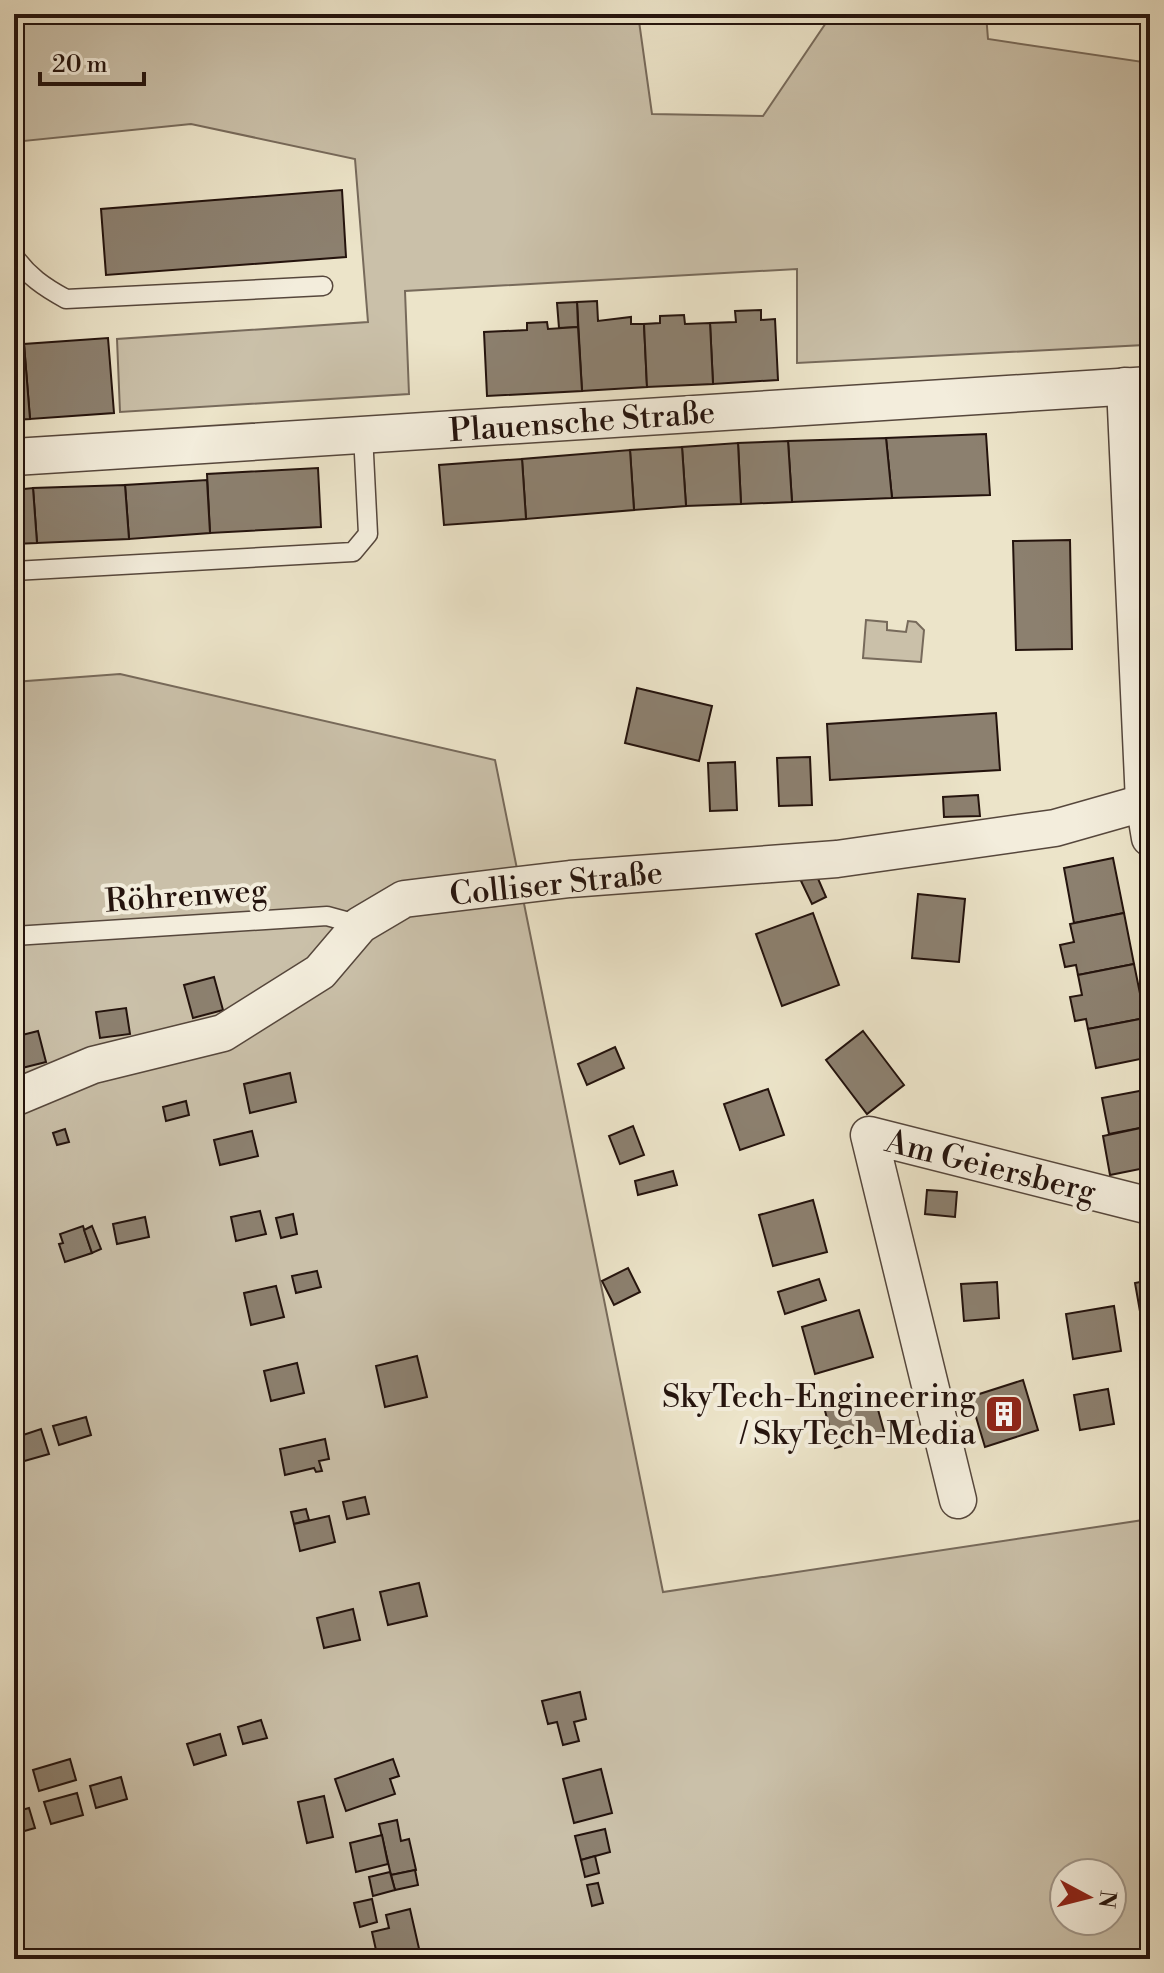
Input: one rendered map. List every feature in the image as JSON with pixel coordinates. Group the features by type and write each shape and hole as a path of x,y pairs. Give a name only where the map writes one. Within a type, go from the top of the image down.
{"street":[{"name":"Plauensche Straße","path":"14,457 1138,386"},
{"path":"1138,386 1150,838"},
{"name":"Colliser Straße","path":"14,1098 93,1065 223,1033 320,972 360,925 404,899 570,879 837,859 1055,828 1147,801"},
{"name":"Am Geiersberg","path":"958,1500 869,1135 1150,1206"}],"lane":[{"path":"14,256 25,272 66,299 323,286"},
{"path":"14,571 353,552 368,534 363,434"},
{"name":"Röhrenweg","path":"14,936 327,916 360,925"}],"shaded area":[{"path":"14,14 638,14 652,114 763,116 832,14 986,14 988,39 1150,63 1150,226 1145,227 1144,345 797,363 797,269 405,291 409,394 120,412 117,339 368,322 355,159 191,124 14,142"},
{"path":"866,620 887,622 887,630 906,632 908,621 916,622 924,630 921,662 863,658"},
{"path":"120,674 495,760 663,1592 1150,1519 1150,1959 14,1959 14,682"}],"building":[{"path":"342,190 346,257 106,275 101,209"},
{"path":"597,301 598,321 631,317 631,324 644,324 647,387 582,391 577,302"},
{"path":"577,302 578,327 559,328 557,303"},
{"path":"761,310 761,320 775,319 778,380 713,384 710,323 736,322 735,311"},
{"path":"684,315 685,324 710,323 713,384 647,387 644,324 660,323 660,316"},
{"path":"547,322 548,329 578,327 582,391 487,396 484,332 527,330 527,323"},
{"path":"108,338 114,413 30,419 24,344"},
{"path":"24,344 30,419 14,420 14,345"},
{"path":"986,434 990,495 892,498 886,438"},
{"path":"886,438 892,498 792,502 788,441"},
{"path":"788,441 792,502 741,504 738,443"},
{"path":"738,443 741,504 686,506 682,447"},
{"path":"682,447 686,506 634,510 630,450"},
{"path":"630,450 634,510 526,519 522,459"},
{"path":"522,459 526,519 444,525 439,465"},
{"path":"318,468 321,527 210,533 207,474"},
{"path":"207,480 210,533 129,539 125,485"},
{"path":"125,485 129,539 37,543 33,488"},
{"path":"33,488 37,543 14,544 14,490"},
{"path":"1070,540 1072,649 1016,650 1013,541"},
{"path":"637,688 712,706 699,761 625,743"},
{"path":"996,713 1000,770 830,780 827,724"},
{"path":"810,757 812,805 779,806 777,758"},
{"path":"735,762 737,810 710,811 708,763"},
{"path":"978,795 980,816 944,817 943,797"},
{"path":"1113,858 1124,913 1074,923 1064,868"},
{"path":"816,874 826,897 812,904 801,881"},
{"path":"918,894 965,899 959,962 912,958"},
{"path":"813,913 839,985 782,1006 756,934"},
{"path":"1124,913 1134,964 1078,975 1076,965 1065,967 1060,945 1074,942 1070,924"},
{"path":"1134,964 1145,1018 1088,1029 1086,1019 1075,1021 1070,997 1082,995 1078,975"},
{"path":"214,977 223,1010 193,1018 184,985"},
{"path":"126,1008 130,1034 100,1038 96,1012"},
{"path":"1145,1018 1150,1057 1096,1068 1088,1029"},
{"path":"38,1031 46,1062 18,1069 14,1037"},
{"path":"863,1031 904,1085 867,1114 826,1060"},
{"path":"615,1047 624,1068 587,1085 578,1064"},
{"path":"290,1073 296,1102 250,1113 244,1084"},
{"path":"768,1089 784,1135 740,1150 724,1104"},
{"path":"1150,1089 1150,1126 1109,1134 1102,1098"},
{"path":"186,1101 189,1115 166,1121 163,1107"},
{"path":"633,1126 644,1155 620,1164 609,1136"},
{"path":"1150,1126 1150,1167 1110,1175 1103,1136"},
{"path":"65,1129 69,1142 57,1145 53,1133"},
{"path":"252,1131 258,1156 220,1165 214,1140"},
{"path":"673,1171 677,1185 638,1195 635,1181"},
{"path":"927,1190 957,1192 955,1217 925,1214"},
{"path":"813,1200 827,1252 773,1266 759,1215"},
{"path":"260,1211 266,1234 236,1241 231,1217"},
{"path":"293,1214 297,1234 281,1238 276,1218"},
{"path":"145,1217 149,1237 117,1244 113,1224"},
{"path":"83,1226 92,1253 65,1262 59,1244 63,1243 60,1234"},
{"path":"92,1226 101,1249 92,1253 84,1230"},
{"path":"628,1268 640,1292 614,1305 602,1281"},
{"path":"317,1271 321,1287 296,1293 292,1276"},
{"path":"819,1279 826,1300 785,1314 778,1292"},
{"path":"1150,1280 1150,1368 1135,1283"},
{"path":"997,1282 999,1318 964,1321 961,1284"},
{"path":"276,1286 284,1317 251,1325 244,1293"},
{"path":"1114,1306 1121,1351 1073,1359 1066,1314"},
{"path":"859,1310 873,1357 815,1374 802,1327"},
{"path":"417,1356 427,1397 385,1407 376,1366"},
{"path":"297,1363 304,1393 271,1401 264,1371"},
{"name":"SkyTech-Engineering / SkyTech-Media","path":"1023,1380 1038,1430 985,1447 970,1397"},
{"path":"1108,1389 1114,1424 1080,1430 1074,1395"},
{"path":"874,1395 885,1435 835,1448 824,1407"},
{"path":"86,1417 91,1435 59,1445 53,1426"},
{"path":"41,1429 49,1454 14,1464 14,1438"},
{"path":"325,1439 329,1459 319,1461 322,1471 316,1472 314,1468 285,1475 280,1449"},
{"path":"365,1497 369,1514 347,1519 343,1502"},
{"path":"306,1509 309,1520 294,1524 291,1512"},
{"path":"329,1516 335,1542 300,1551 294,1524"},
{"path":"419,1583 427,1616 388,1625 380,1592"},
{"path":"353,1609 360,1640 324,1648 317,1618"},
{"path":"580,1692 586,1719 574,1722 579,1741 563,1745 557,1722 548,1724 542,1701"},
{"path":"261,1720 267,1738 243,1744 238,1727"},
{"path":"220,1734 226,1755 194,1765 187,1744"},
{"path":"70,1759 76,1780 39,1791 33,1770"},
{"path":"393,1759 399,1776 390,1779 395,1794 346,1811 335,1779"},
{"path":"601,1769 612,1813 574,1823 563,1779"},
{"path":"121,1777 127,1799 96,1808 90,1786"},
{"path":"14,1780 23,1803 14,1806"},
{"path":"77,1793 83,1815 51,1824 44,1802"},
{"path":"324,1796 333,1837 307,1843 298,1802"},
{"path":"29,1808 35,1828 14,1834 14,1812"},
{"path":"397,1820 401,1841 409,1839 416,1870 391,1875 379,1824"},
{"path":"605,1829 610,1852 581,1860 575,1836"},
{"path":"382,1835 388,1864 356,1872 350,1843"},
{"path":"595,1856 599,1873 585,1877 581,1860"},
{"path":"415,1870 418,1885 395,1890 391,1875"},
{"path":"390,1872 395,1890 373,1896 369,1877"},
{"path":"598,1883 603,1903 592,1906 587,1885"},
{"path":"372,1899 377,1922 360,1927 354,1903"},
{"path":"410,1909 420,1953 378,1959 372,1932 389,1928 386,1915"}],"place":[{"name":"SkyTech-Engineering / SkyTech-Media","path":"1004,1414"}]}
